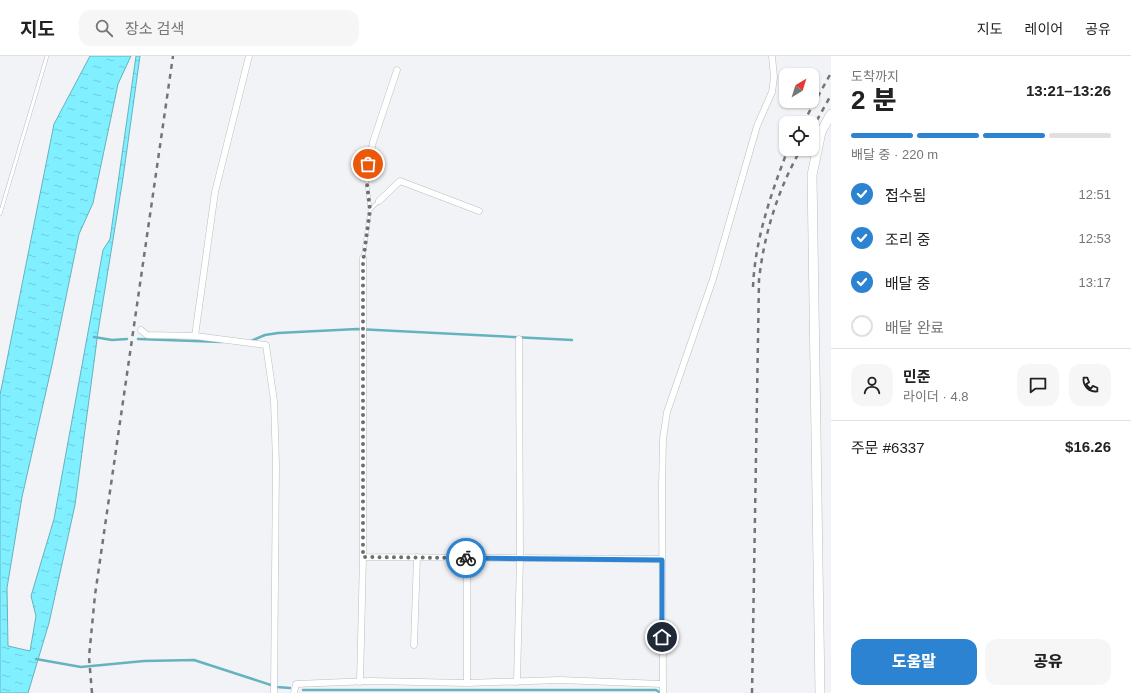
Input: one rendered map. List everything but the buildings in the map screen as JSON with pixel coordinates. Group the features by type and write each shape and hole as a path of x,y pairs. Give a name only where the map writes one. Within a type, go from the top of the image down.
{"main road":[{"path":"820,693 812,175 821,132 831,114"}],"street":[{"path":"195,336 215,192 249,56"},
{"path":"662,693 662,473 667,412 713,279 756,126 772,92 774,76 772,56"},
{"path":"366,175 373,142 397,70"},
{"path":"379,201 400,181 479,211"},
{"path":"360,682 363,557 363,258"},
{"path":"141,330 147,335 195,336 266,345 274,401 276,464 274,691"},
{"path":"517,682 520,558 520,339"},
{"path":"363,557 662,560"},
{"path":"414,645 417,557"},
{"path":"467,558 468,683"},
{"path":"294,693 296,684 360,682 468,683 560,680 662,684"}],"lane":[{"path":"0,214 47,56"},
{"path":"363,258 370,210 366,175"},
{"path":"370,210 379,201"}],"water":[{"path":"90,56 131,56 118,84 93,203 79,234 52,365 22,497 7,588 8,646 30,651 36,616 31,596 54,519 103,250 110,239 136,56 140,56 123,178 98,332 75,505 49,623 28,693 0,693 0,395 54,124"}],"waterway":[{"path":"251,341 265,335 278,333 357,329 572,340"},
{"path":"94,337 112,340 127,339"},
{"path":"138,339 222,342"},
{"path":"36,659 81,667 144,661 194,660 277,687 290,688"},
{"path":"303,690 656,690 661,693"}],"railway":[{"path":"92,693 89,657 95,595 173,56"},
{"path":"807,116 831,73"},
{"path":"819,116 831,95"},
{"path":"753,287 754,269 760,234 786,156"},
{"path":"752,693 759,280 764,246 773,212 785,180 797,156"}],"way so far":[{"path":"368,164 366,175 370,210 363,258 363,557 466,558"}],"route":[{"path":"466,558 662,560 662,637"}]}
